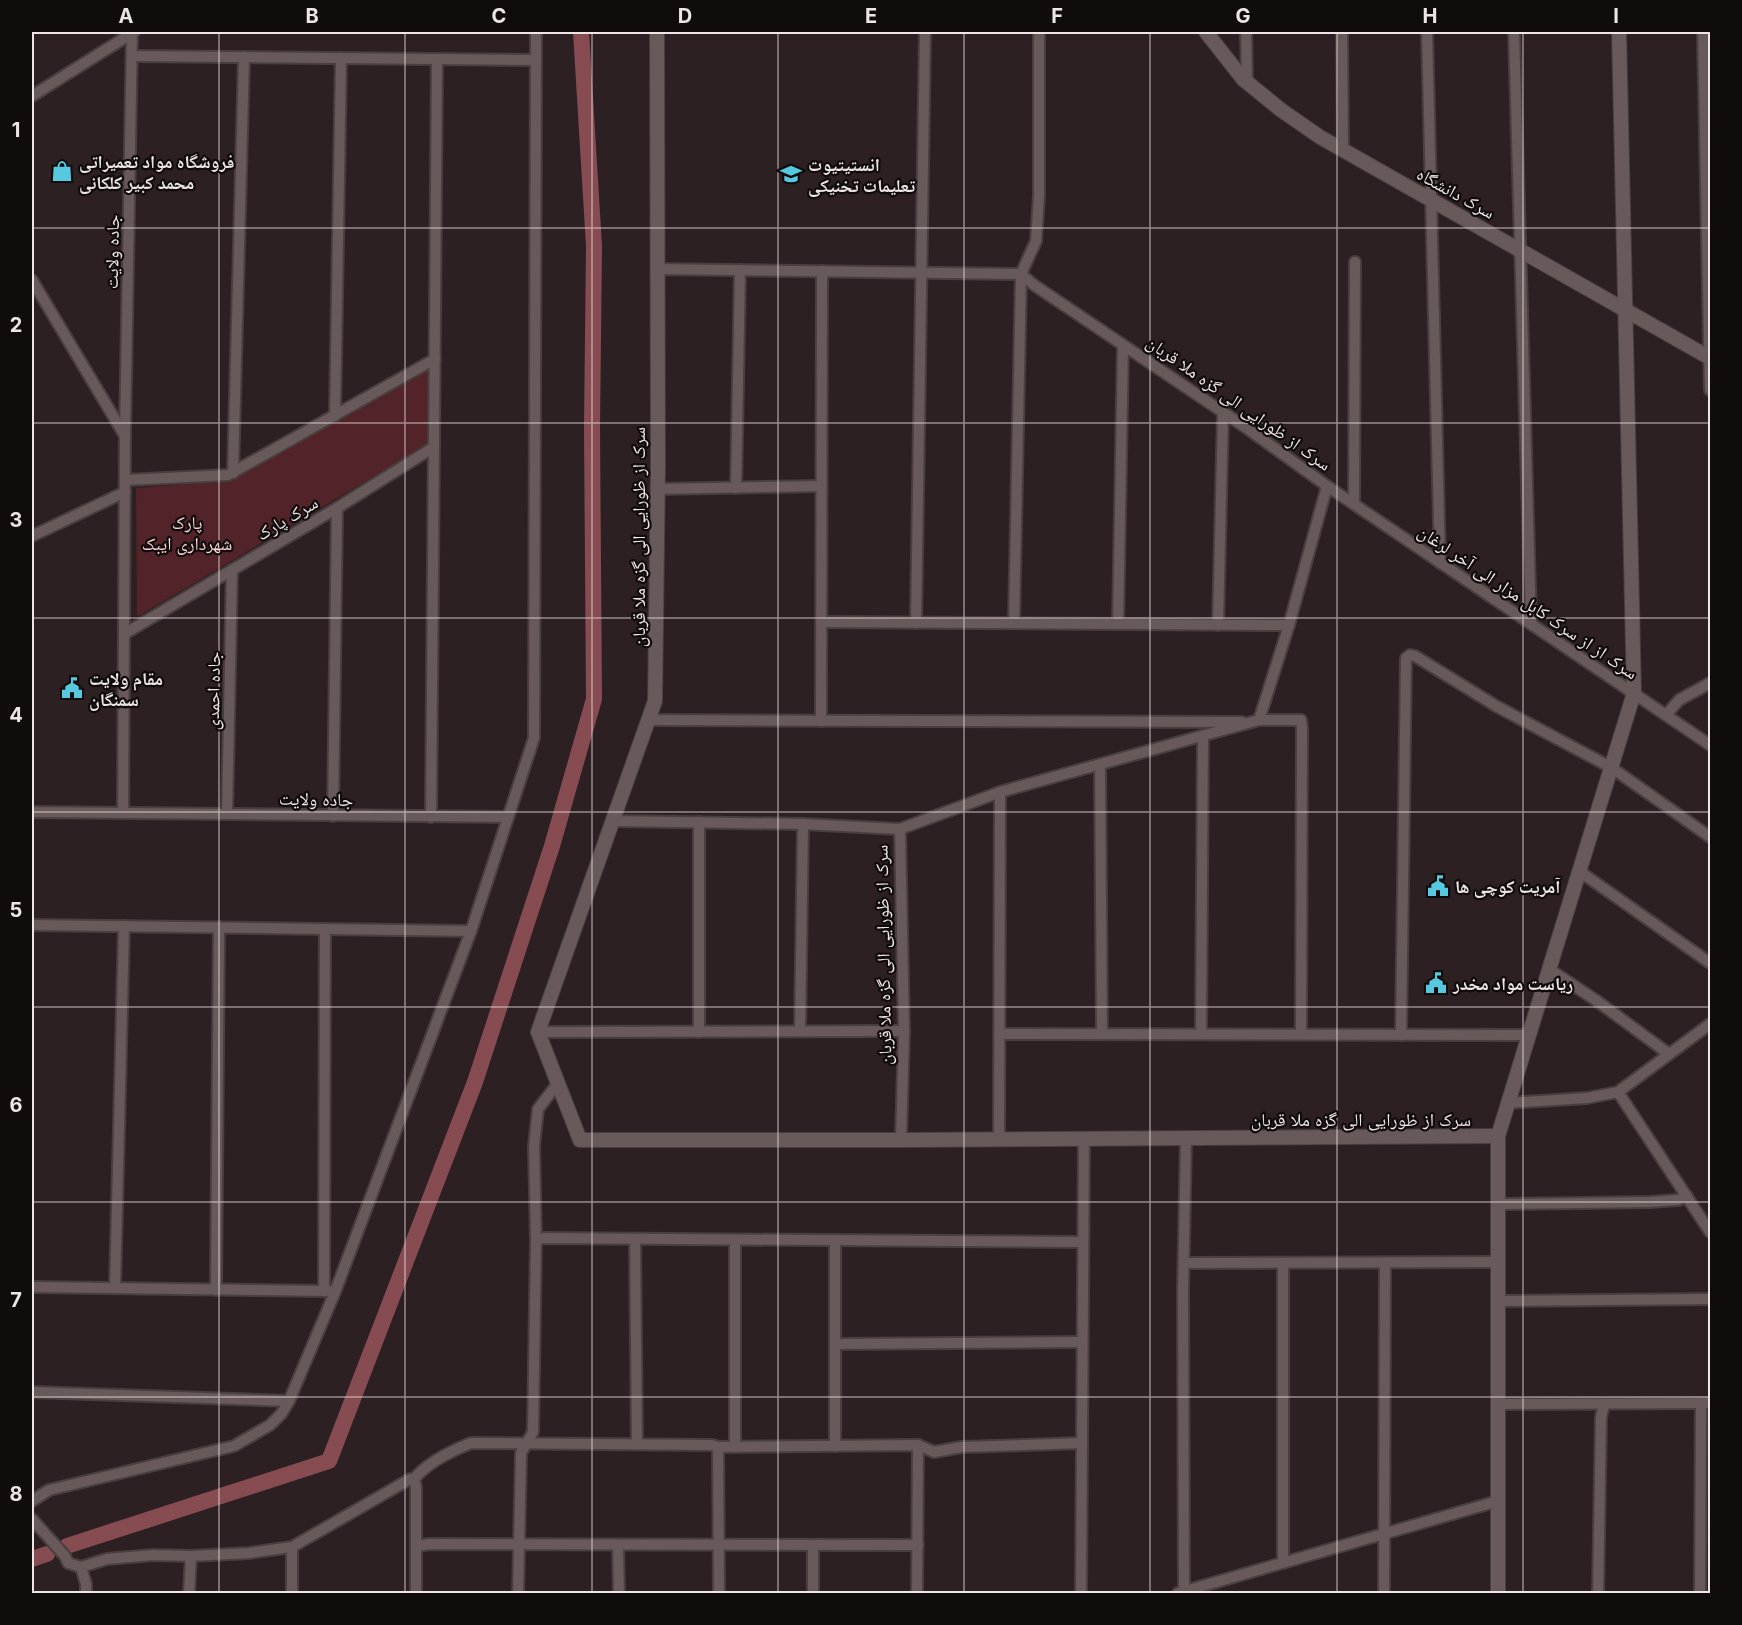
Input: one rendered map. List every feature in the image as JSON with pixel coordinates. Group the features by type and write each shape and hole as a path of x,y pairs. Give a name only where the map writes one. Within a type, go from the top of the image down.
{"street":[{"path":"32,96 133,32"},
{"name":"جاده ولایت","path":"123,813 125,436 133,32"},
{"path":"32,1501 49,1490 234,1446 270,1425 282,1413 289,1401 329,1291 471,931 534,738 536,32"},
{"name":"سرک از ظورایی الی گزه ملا قربان","path":"657,32 655,701 538,1032 580,1140 1498,1136"},
{"path":"916,623 925,32"},
{"path":"1014,623 1021,274 1036,241 1039,195 1039,32"},
{"name":"سرک دانشگاه","path":"1206,32 1247,82 1281,110 1343,150 1710,358"},
{"path":"1246,32 1247,82"},
{"path":"1342,32 1343,150"},
{"path":"1427,32 1440,562"},
{"path":"1514,32 1531,624"},
{"path":"1498,1593 1498,1136 1634,693 1619,32"},
{"path":"1703,32 1707,91 1710,390"},
{"path":"132,56 537,60"},
{"path":"233,473 244,57"},
{"path":"335,416 341,58"},
{"path":"431,817 437,59"},
{"path":"1354,504 1355,262"},
{"path":"657,269 1021,274"},
{"path":"736,488 740,270"},
{"path":"821,721 822,271"},
{"name":"سرک از ظورایی الی گزه ملا قربان","path":"901,1140 904,1031 900,829 1000,792 1255,721 1289,625 1327,486 1021,274"},
{"path":"32,279 125,436"},
{"path":"1118,624 1123,345"},
{"path":"125,480 228,475 435,359"},
{"path":"1218,625 1223,412"},
{"name":"سرک پارک","path":"124,634 337,508 434,447"},
{"path":"657,489 821,486"},
{"name":"سرک از از سرک کابل مزار الی آخر لرغان","path":"1327,486 1710,745"},
{"path":"32,536 125,492"},
{"path":"333,816 337,508"},
{"name":"جاده احمدی","path":"227,814 232,570"},
{"path":"821,622 1289,625"},
{"path":"1401,1035 1406,658 1410,655 1496,706 1612,768 1710,837"},
{"path":"1666,715 1679,700 1710,683"},
{"path":"648,720 1301,720 1301,1034"},
{"path":"1201,1034 1203,736"},
{"path":"1100,765 1102,1034"},
{"path":"999,1139 1000,792"},
{"name":"جاده ولایت","path":"32,812 508,817"},
{"path":"612,821 802,824 900,829"},
{"path":"699,822 699,1032"},
{"path":"800,1030 802,824"},
{"path":"1579,871 1710,963"},
{"path":"32,925 471,931"},
{"path":"115,1288 124,926"},
{"path":"216,1290 219,927"},
{"path":"325,929 329,1291"},
{"path":"1549,969 1597,1000 1669,1054"},
{"path":"1508,1103 1587,1098 1618,1092 1710,1024"},
{"path":"538,1032 904,1031"},
{"path":"1000,1034 1529,1035"},
{"path":"518,1593 521,1453 533,1432 536,1240 534,1146 538,1109 558,1083"},
{"path":"1618,1092 1710,1232"},
{"path":"1081,1593 1084,1138"},
{"path":"1186,1138 1180,1592 1498,1501"},
{"path":"1498,1204 1650,1202 1678,1200 1687,1196"},
{"path":"536,1240 544,1238 1082,1242"},
{"path":"635,1239 637,1443"},
{"path":"735,1240 735,1447"},
{"path":"835,1240 835,1446"},
{"path":"1184,1263 1498,1262"},
{"path":"1283,1263 1283,1562"},
{"path":"1384,1593 1385,1263"},
{"path":"32,1287 329,1291"},
{"path":"1498,1301 1710,1299"},
{"path":"835,1344 1082,1342"},
{"path":"32,1392 289,1401"},
{"path":"1498,1404 1706,1403 1700,1593"},
{"path":"1598,1593 1601,1417 1604,1405"},
{"path":"32,1519 65,1556 68,1563 81,1567 107,1559 153,1555 249,1553 292,1547 410,1479 414,1479 420,1472 453,1450 471,1443 712,1444 718,1447 918,1445 934,1452 962,1447 1082,1443"},
{"path":"917,1593 918,1445"},
{"path":"718,1447 719,1593"},
{"path":"414,1479 416,1487 416,1593"},
{"path":"417,1546 429,1544 918,1545"},
{"path":"813,1545 813,1593"},
{"path":"618,1546 619,1593"},
{"path":"292,1547 292,1593"},
{"path":"189,1593 191,1556"},
{"path":"81,1567 86,1593"}],"green space":[{"name":"پارک شهرداری ایبک","path":"430,367 432,442 137,617 136,488 227,481"}],"waterway":[{"path":"67,1546 329,1461 475,1082 552,846 594,699 592,428 594,246 581,32"},
{"path":"32,1559 47,1554"}],"place":[{"name":"فروشگاه مواد تعمیراتی محمد کبیر کلکانی","path":"62,171"},
{"name":"انستیتیوت تعلیمات تخنیکی","path":"791,174"},
{"name":"مقام ولایت سمنگان","path":"72,688"},
{"name":"آمریت کوچی ها","path":"1438,886"},
{"name":"ریاست مواد مخدر","path":"1436,983"}]}
